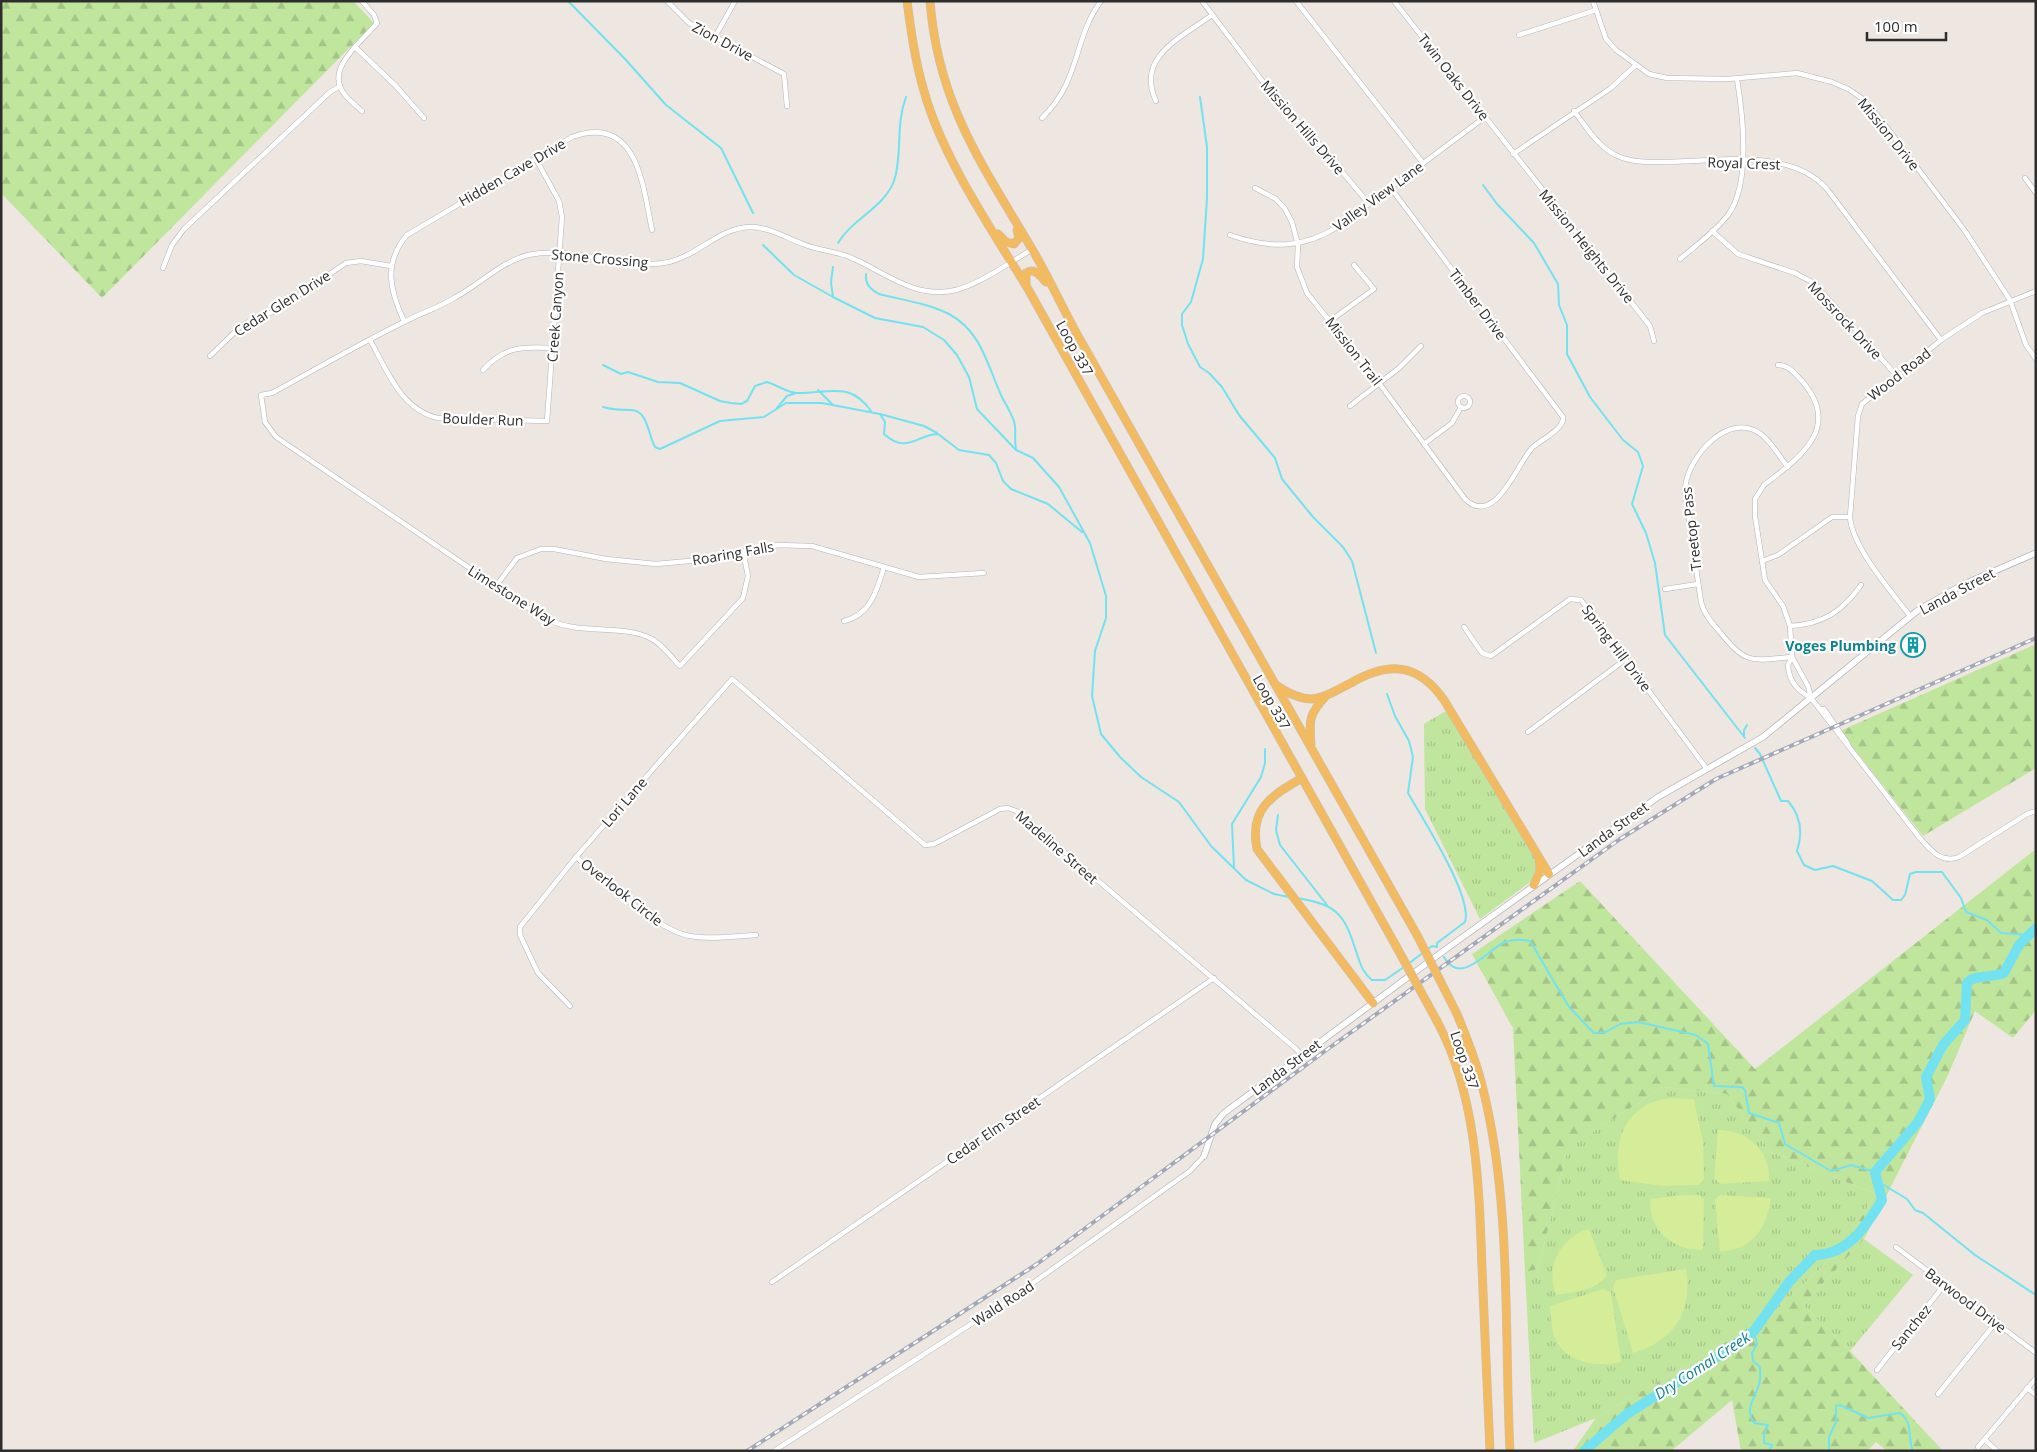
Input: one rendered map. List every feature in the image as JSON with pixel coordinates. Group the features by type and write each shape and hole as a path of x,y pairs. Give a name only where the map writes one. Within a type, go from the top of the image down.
{"main road":[{"name":"Loop 337","path":"907,1 914,53 924,92 939,134 984,217 1028,289 1438,1022 1454,1062 1471,1121 1479,1192 1490,1451"},
{"name":"Loop 337","path":"930,1 935,41 949,94 977,159 1032,249 1053,291 1418,935 1457,1014 1474,1059 1492,1131 1499,1192 1510,1451"},
{"path":"984,217 1002,238 1012,244 1017,243 1019,238 1015,223"},
{"path":"1028,289 1025,276 1032,271 1037,272 1053,291"},
{"path":"1275,684 1295,696 1310,699 1325,696 1363,676 1385,669 1407,670 1426,680 1444,700 1550,874"},
{"path":"1311,747 1309,725 1312,711 1325,696"},
{"path":"1302,778 1278,792 1264,805 1256,820 1254,835 1258,849 1373,1003"},
{"path":"1534,885 1540,871 1538,854"},
{"path":"1454,1062 1454,1051 1460,1044 1467,1047 1474,1059"}],"street":[{"path":"362,1 377,22 344,61 340,86 344,95 362,111"},
{"name":"Zion Drive","path":"667,1 682,18 784,74 786,106"},
{"path":"715,37 735,1"},
{"path":"1042,118 1058,102 1065,89 1089,22 1101,1"},
{"name":"Mission Hills Drive","path":"1202,1 1282,107 1308,131 1369,204"},
{"path":"1296,1 1423,163"},
{"name":"Twin Oaks Drive","path":"1394,1 1513,154"},
{"name":"Mission Drive","path":"1593,1 1606,39 1649,74 1660,77 1738,79 1782,72 1804,74 1840,85 1863,99 1882,121 1965,231 2010,300 2026,345 2036,358"},
{"path":"1519,35 1596,10"},
{"path":"1156,101 1150,82 1157,58 1212,15"},
{"path":"355,47 396,86 424,118"},
{"path":"1513,154 1574,111 1611,88 1636,65"},
{"path":"1680,259 1723,220 1734,203 1741,183 1743,117 1738,79"},
{"path":"162,268 172,245 200,212 330,92 340,86"},
{"name":"Royal Crest","path":"1574,111 1601,145 1627,159 1658,162 1741,161 1791,165 1809,173 1822,183 1941,340"},
{"name":"Valley View Lane","path":"1230,234 1264,243 1298,244 1331,231 1485,117"},
{"name":"Hidden Cave Drive","path":"404,321 392,291 391,266 402,241 416,228 580,134 592,132 615,138 630,150 639,167 652,230"},
{"name":"Mission Heights Drive","path":"1513,154 1546,195 1561,210 1650,326 1654,341"},
{"name":"Creek Canyon","path":"536,158 561,208 560,253 547,421"},
{"path":"2025,178 2036,193"},
{"name":"Timber Drive","path":"1390,187 1561,412 1564,420 1560,426 1528,452 1502,493 1487,505 1477,507"},
{"name":"Mission Trail","path":"1255,188 1266,192 1285,209 1294,228 1298,244 1297,267 1303,285 1465,499 1477,507"},
{"name":"Stone Crossing","path":"260,395 272,392 404,321 455,298 514,261 528,255 560,253 644,263 667,262 683,257 722,234 741,228 762,228 802,244 850,257 894,281 934,292 956,290 968,286 1032,249"},
{"name":"Mossrock Drive","path":"1712,231 1738,254 1795,272 1814,283 1896,375"},
{"name":"Cedar Glen Drive","path":"210,356 242,325 275,311 346,263 361,261 391,266"},
{"path":"1330,321 1374,289 1354,265"},
{"name":"Wood Road","path":"1850,517 1859,412 1868,397 1941,340 1982,313 2036,291"},
{"name":"Boulder Run","path":"370,340 402,395 411,406 422,413 438,418 547,421"},
{"path":"483,370 493,359 512,349 532,346 552,348"},
{"path":"1350,406 1399,368 1420,346"},
{"path":"1778,365 1789,368 1810,391 1818,410 1817,428 1810,447 1764,486 1755,499 1755,516 1765,580 1783,606 1790,626 1792,657 1788,665 1790,677 1798,691 1811,698 1919,837 1943,858 1959,857 2027,814 2036,811"},
{"name":"Limestone Way","path":"260,395 265,422 276,437 539,616 555,624 646,637 657,643 680,666 743,598 748,576 743,551"},
{"path":"1424,444 1452,423 1461,407"},
{"name":"Treetop Pass","path":"1788,467 1764,437 1753,430 1739,427 1726,431 1694,458 1687,474 1685,491 1698,584 1705,613 1738,654 1753,660 1792,657"},
{"path":"1762,561 1778,555 1832,517 1850,517 1852,531 1857,542 1910,616"},
{"name":"Roaring Falls","path":"496,586 517,558 541,549 554,549 606,559 656,564 711,559 743,551 794,544 812,546 928,578 984,573"},
{"name":"Landa Street","path":"1212,1134 1215,1124 1224,1113 1302,1055 1534,885 1658,797 1763,737 1910,616 1949,592 2036,552"},
{"path":"844,621 860,614 868,606 877,591 884,567"},
{"path":"1665,589 1698,584"},
{"path":"1790,626 1819,622 1850,600 1861,585"},
{"name":"Spring Hill Drive","path":"1464,627 1482,653 1491,656 1570,599 1576,598 1581,600 1707,769"},
{"path":"1792,657 1808,686 1811,698"},
{"path":"1528,732 1626,659"},
{"path":"1790,677 1800,673"},
{"name":"Lori Lane","path":"570,1006 538,973 520,935 520,927 576,857 732,679"},
{"name":"Madeline Street","path":"732,679 922,844 934,844 1000,809 1012,808 1214,978 1302,1055"},
{"name":"Overlook Circle","path":"576,857 644,911 673,930 694,937 756,935"},
{"name":"Cedar Elm Street","path":"772,1282 1214,978"},
{"name":"Wald Road","path":"774,1451 1016,1295 1190,1171 1204,1156 1212,1134"},
{"name":"Barwood Drive","path":"1896,1247 1997,1321 2036,1353"},
{"name":"Sanchez","path":"1877,1370 1945,1284"},
{"path":"1938,1394 1997,1321"},
{"path":"1978,1447 2036,1378"},
{"path":"2027,1388 2036,1395"},
{"path":"1985,1440 1997,1451"}],"green space":[{"path":"1,1 353,1 374,23 102,298 1,193"},
{"path":"2036,644 2036,768 1923,836 1840,731"},
{"path":"1446,711 1534,851 1537,864 1534,879 1480,919 1425,809 1424,724"},
{"path":"2036,849 2036,1010 2013,1038 1975,1011 1948,1075 1864,1239 1803,1305 1850,1351 1943,1451 1887,1451 1876,1442 1867,1451 1741,1451 1732,1400 1671,1451 1573,1451 1596,1418 1769,1317 1841,1249 1876,1194 1771,1152 1727,1094 1663,1087 1568,1148 1538,1269 1525,1272 1513,1028 1472,954 1580,881 1755,1069"},
{"path":"1663,1087 1727,1094 1771,1152 1876,1194 1841,1249 1769,1317 1596,1418 1534,1443 1525,1272 1538,1269 1568,1148"},
{"path":"1670,1098 1694,1099 1703,1142 1704,1179 1699,1185 1663,1186 1620,1180 1618,1151 1620,1138 1625,1126 1632,1116 1642,1108"},
{"path":"1718,1130 1738,1134 1755,1144 1766,1160 1769,1170 1769,1181 1720,1184 1714,1178"},
{"path":"1700,1195 1704,1199 1703,1250 1682,1247 1672,1242 1658,1229 1654,1220 1650,1199"},
{"path":"1720,1195 1771,1198 1762,1228 1750,1242 1732,1250 1720,1251 1715,1199"},
{"path":"1589,1229 1607,1275 1591,1288 1556,1295 1552,1274 1558,1254 1570,1239"},
{"path":"1864,1239 1913,1275 1850,1351 1803,1305"},
{"path":"1686,1269 1686,1299 1678,1323 1660,1341 1633,1353 1613,1287 1616,1280"},
{"path":"1603,1289 1611,1292 1621,1362 1601,1364 1580,1361 1563,1351 1557,1343 1552,1330 1550,1306"}],"waterway":[{"path":"568,1 626,60 666,105 721,148 753,213"},
{"path":"838,243 844,234 883,199 894,181 897,171 901,119 906,97"},
{"path":"1200,97 1207,147 1207,198 1203,259 1191,302 1182,314 1182,325 1188,344 1200,367 1209,373 1222,387 1239,415 1275,458 1282,479 1313,517 1343,547 1352,561 1376,653"},
{"path":"1483,185 1497,204 1534,243 1558,284 1559,305 1567,325 1567,354 1590,397 1623,440 1638,452 1643,466 1632,504 1646,533 1655,563 1665,635 1745,738"},
{"path":"763,245 794,275 875,318 923,327 944,340 957,355 969,377 977,409 1016,450 1033,458 1059,487 1090,543 1106,596 1106,618 1095,651 1092,696 1101,734 1120,757 1141,777 1179,802 1211,846 1246,880 1274,894 1289,897"},
{"path":"833,267 831,282 833,297"},
{"path":"866,274 866,281 869,286 879,294 941,310 960,321 969,329 982,349 1001,395 1013,418 1016,448"},
{"path":"603,365 621,374 628,372 658,382 680,383 720,401 731,403 741,404 747,401 755,386 767,382 796,393 846,392 863,401 871,411"},
{"path":"818,390 832,404"},
{"path":"777,408 787,396 796,393"},
{"path":"603,407 637,411 647,424 655,447 660,449 720,421 764,417 786,403 822,403 880,414 885,422 884,434 899,443 912,442 938,434 959,450 989,455 996,463 1003,481 1011,489 1048,504 1082,532"},
{"path":"880,414 924,426 937,433"},
{"path":"1387,694 1395,716 1409,741 1413,757 1408,793 1445,857 1461,894 1465,910 1465,922 1437,943 1437,947 1432,946 1428,949"},
{"path":"1744,736 1744,730 1747,725"},
{"path":"1755,748 1760,754 1781,801 1788,801 1796,813 1800,825 1797,851 1804,865 1815,870 1833,866 1872,881 1893,900 1901,900 1905,895 1910,874 1916,872 1942,872 1961,898 1966,912 1987,920 2001,933 2028,935"},
{"path":"1234,868 1232,824 1261,777 1265,763 1265,749"},
{"path":"1278,815 1276,830 1280,845 1327,905"},
{"path":"1297,898 1323,905 1339,915 1349,932 1363,970 1372,980 1385,980 1404,967"},
{"name":"Dry Comal Creek","path":"1584,1451 1627,1414 1711,1361 1754,1331 1789,1282 1815,1255 1838,1250 1863,1229 1882,1200 1875,1172 1918,1122 1930,1099 1926,1077 1943,1045 1965,1020 1967,983 1974,978 2004,973 2019,945 2036,928"},
{"path":"1444,957 1450,965 1465,968 1503,943 1516,940 1530,941 1569,1007 1594,1033 1606,1032 1620,1024 1638,1022 1696,1035 1708,1044 1714,1086 1742,1087 1745,1090 1749,1113 1779,1123 1785,1144 1831,1171 1851,1165 1875,1172"},
{"path":"1408,964 1424,952"},
{"path":"1877,1181 1907,1199 1915,1210 1923,1213 1975,1255 2036,1295"},
{"path":"1754,1331 1757,1344 1752,1353 1753,1361 1760,1367 1760,1382 1751,1404 1750,1413 1754,1423 1768,1425 1764,1434 1764,1443 1772,1445 1769,1451"},
{"path":"1829,1451 1829,1437 1836,1422 1836,1406 1840,1405 1868,1418 1900,1413 1909,1426 1913,1451"}],"railway":[{"path":"747,1451 1037,1264 1325,1051 1620,839 1716,779 2036,638"}],"place":[{"name":"Voges Plumbing","path":"1913,645"}]}
